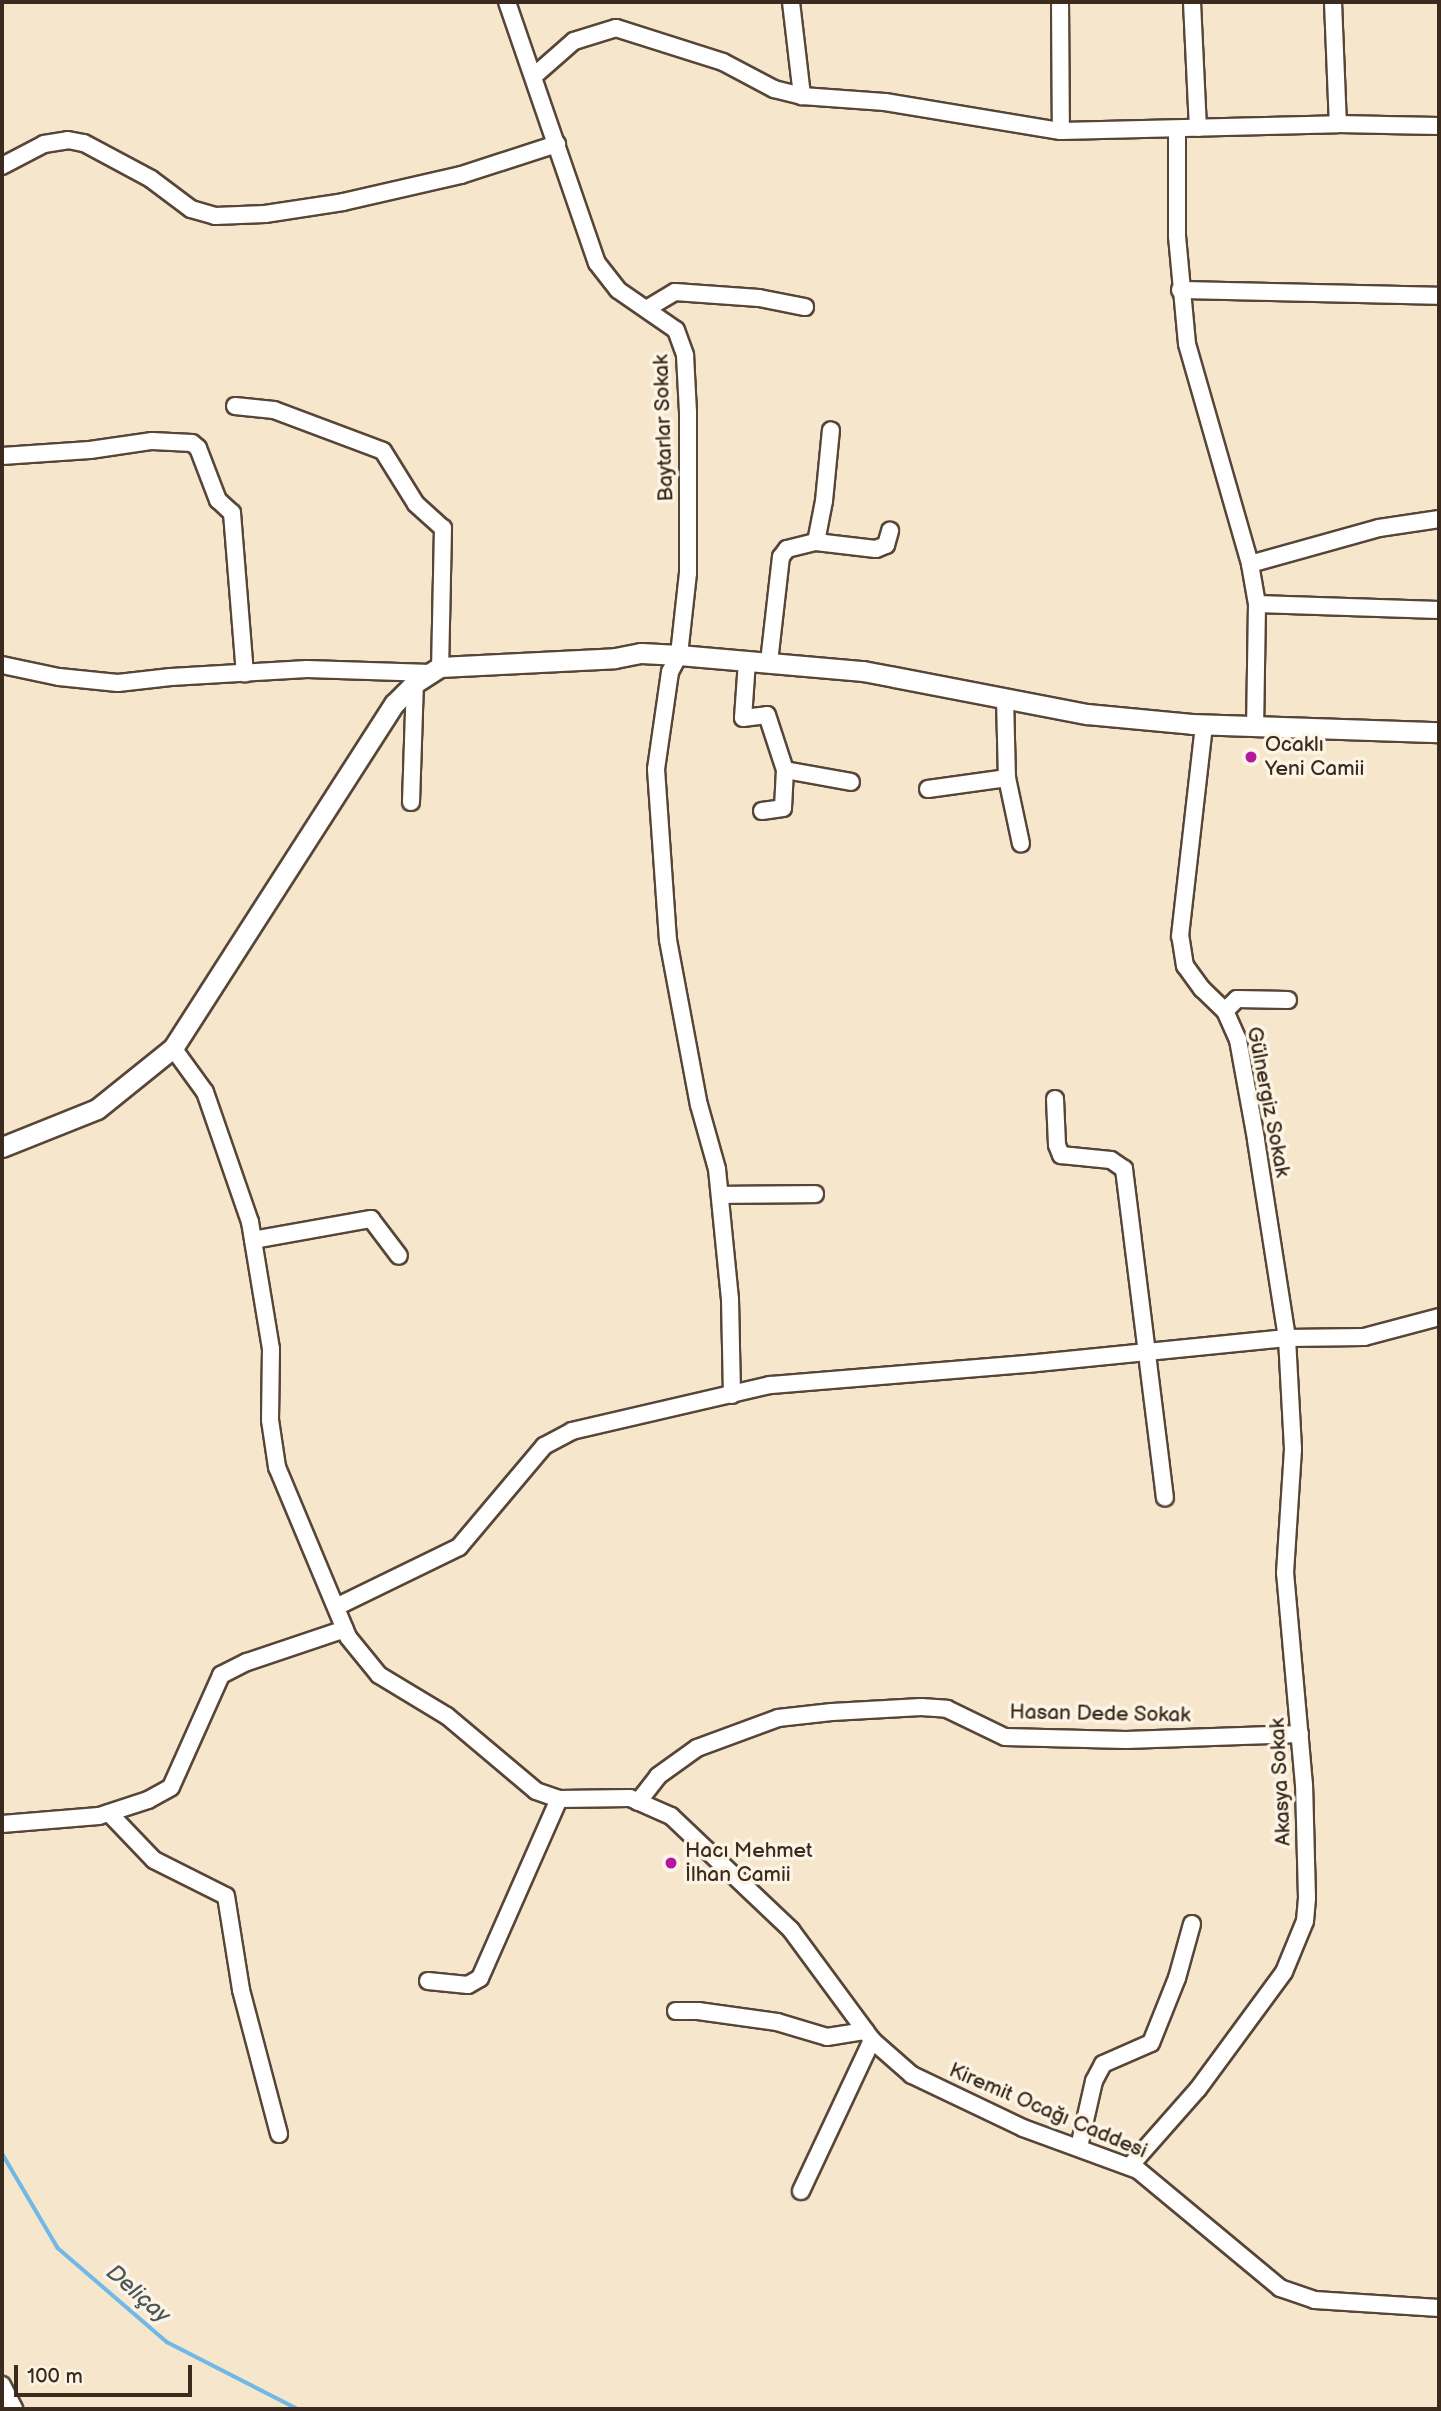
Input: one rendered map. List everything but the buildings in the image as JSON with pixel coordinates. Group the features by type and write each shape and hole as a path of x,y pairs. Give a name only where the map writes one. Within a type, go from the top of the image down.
{"main road":[{"path":"2,1147 97,1109 173,1048 394,704 429,674 641,653 679,654 863,671 1087,714 1204,724 1439,732"}],"street":[{"name":"Baytarlar Sokak","path":"507,2 597,263 618,290 648,308 676,330 685,355 688,573 679,654 670,672 656,769 668,940 699,1105 718,1169 730,1299 732,1395"},
{"path":"791,2 802,96"},
{"path":"1060,2 1061,131"},
{"path":"1192,2 1198,128"},
{"path":"1333,2 1338,124"},
{"path":"534,76 574,41 616,28 723,62 774,89 802,96 886,102 1061,131 1338,124 1439,126"},
{"path":"1177,130 1180,290 1186,344 1250,564 1257,604 1255,726"},
{"path":"2,166 44,144 68,140 84,143 151,179 191,209 215,216 265,214 343,202 461,175 557,144"},
{"path":"1180,290 1439,296"},
{"path":"648,308 675,292 759,298 805,307"},
{"path":"236,406 274,410 383,451 416,505 443,528 429,674 411,802"},
{"path":"816,542 824,500 831,430"},
{"path":"2,456 90,450 152,441 192,443 198,447 218,500 232,513 245,673"},
{"path":"1250,564 1379,528 1439,519"},
{"path":"769,663 781,557 787,549 816,542 876,549 886,545 890,531"},
{"path":"1257,604 1439,610"},
{"path":"747,660 743,718 767,715 785,770 783,808 762,811"},
{"path":"2,665 59,677 118,683 307,669 429,674"},
{"path":"1005,698 1007,778 1021,844"},
{"name":"Gülnergiz Sokak","path":"1204,724 1180,936 1185,966 1202,989 1225,1011 1238,1040 1287,1338"},
{"path":"785,770 851,782"},
{"path":"928,789 1007,778"},
{"path":"1225,1011 1237,999 1287,1000"},
{"name":"Kiremit Ocağı Caddesi","path":"173,1048 205,1092 250,1222 271,1349 270,1420 277,1467 345,1629 379,1675 447,1716 536,1791 559,1799 630,1798 671,1816 791,1930 869,2036 912,2075 1023,2128 1138,2170 1280,2288 1315,2300 1439,2308"},
{"path":"1055,1099 1057,1145 1061,1155 1111,1160 1124,1169 1165,1497"},
{"path":"720,1195 815,1194"},
{"path":"253,1240 371,1219 399,1256"},
{"path":"336,1607 459,1547 544,1446 572,1431 770,1385 1287,1338 1364,1337 1439,1317"},
{"name":"Akasya Sokak","path":"1130,2166 1198,2089 1284,1972 1305,1921 1304,1785 1285,1573 1293,1449 1287,1338"},
{"path":"2,1824 62,1821 109,1813 148,1800 171,1787 221,1675 247,1662 345,1629"},
{"name":"Hasan Dede Sokak","path":"638,1802 658,1776 697,1748 778,1718 832,1712 921,1707 947,1709 1005,1737 1126,1740 1300,1734"},
{"path":"428,1981 468,1985 480,1978 559,1799"},
{"path":"109,1813 154,1860 226,1896 242,1990 279,2134"},
{"path":"1079,2147 1094,2081 1103,2064 1151,2043 1177,1978 1192,1924"},
{"path":"676,2011 698,2011 777,2022 827,2037 869,2036 801,2192"},
{"path":"2,2385 14,2409"}],"waterway":[{"name":"Deliçay","path":"2,2153 58,2248 167,2342 298,2409"}],"place":[{"name":"Ocaklı Yeni Camii","path":"1251,757"},
{"name":"Hacı Mehmet İlhan Camii","path":"671,1863"}]}
